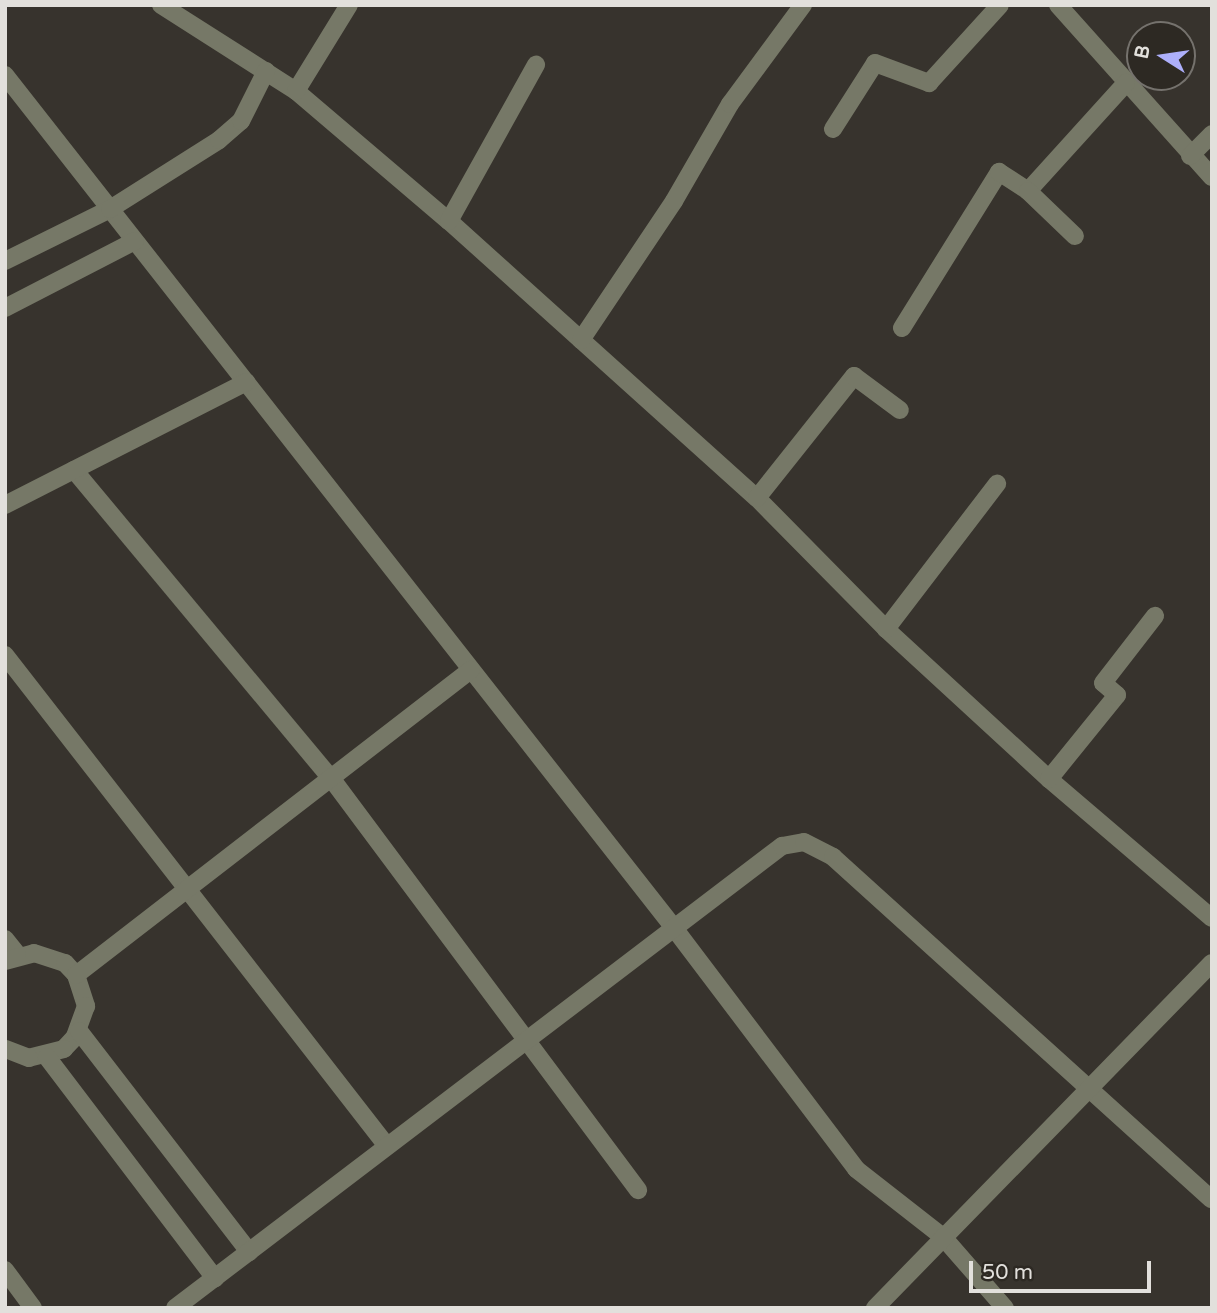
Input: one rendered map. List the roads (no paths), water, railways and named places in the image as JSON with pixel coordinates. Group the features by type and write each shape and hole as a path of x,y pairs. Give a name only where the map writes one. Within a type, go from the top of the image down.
{"street":[{"path":"161,5 296,91 449,221 757,498 886,629 1049,779 1212,918"},
{"path":"296,91 349,5"},
{"path":"581,340 674,201 730,104 803,5"},
{"path":"834,130 875,63 929,83 1000,5"},
{"path":"1028,191 1126,83 1058,5"},
{"path":"449,221 536,65"},
{"path":"5,261 110,209 234,127 266,71"},
{"path":"5,75 674,928 856,1169 943,1237 1005,1308"},
{"path":"1133,91 1212,177"},
{"path":"1190,156 1212,134"},
{"path":"902,328 999,172 1028,191 1074,236"},
{"path":"5,307 135,241"},
{"path":"757,498 854,376 900,410"},
{"path":"5,505 246,382"},
{"path":"74,470 331,778 638,1190"},
{"path":"886,629 997,484"},
{"path":"1049,779 1116,695 1103,683 1155,616"},
{"path":"5,654 387,1146"},
{"path":"76,975 471,670"},
{"path":"176,1308 782,846 804,842 833,857 1089,1085 1211,1199"},
{"path":"5,939 11,958 50,956 76,975 86,1006 79,1031 64,1049 47,1057 29,1058 5,1049"},
{"path":"875,1308 1089,1085 1212,963"},
{"path":"79,1031 249,1252"},
{"path":"47,1057 215,1278"},
{"path":"5,1270 33,1308"}]}
